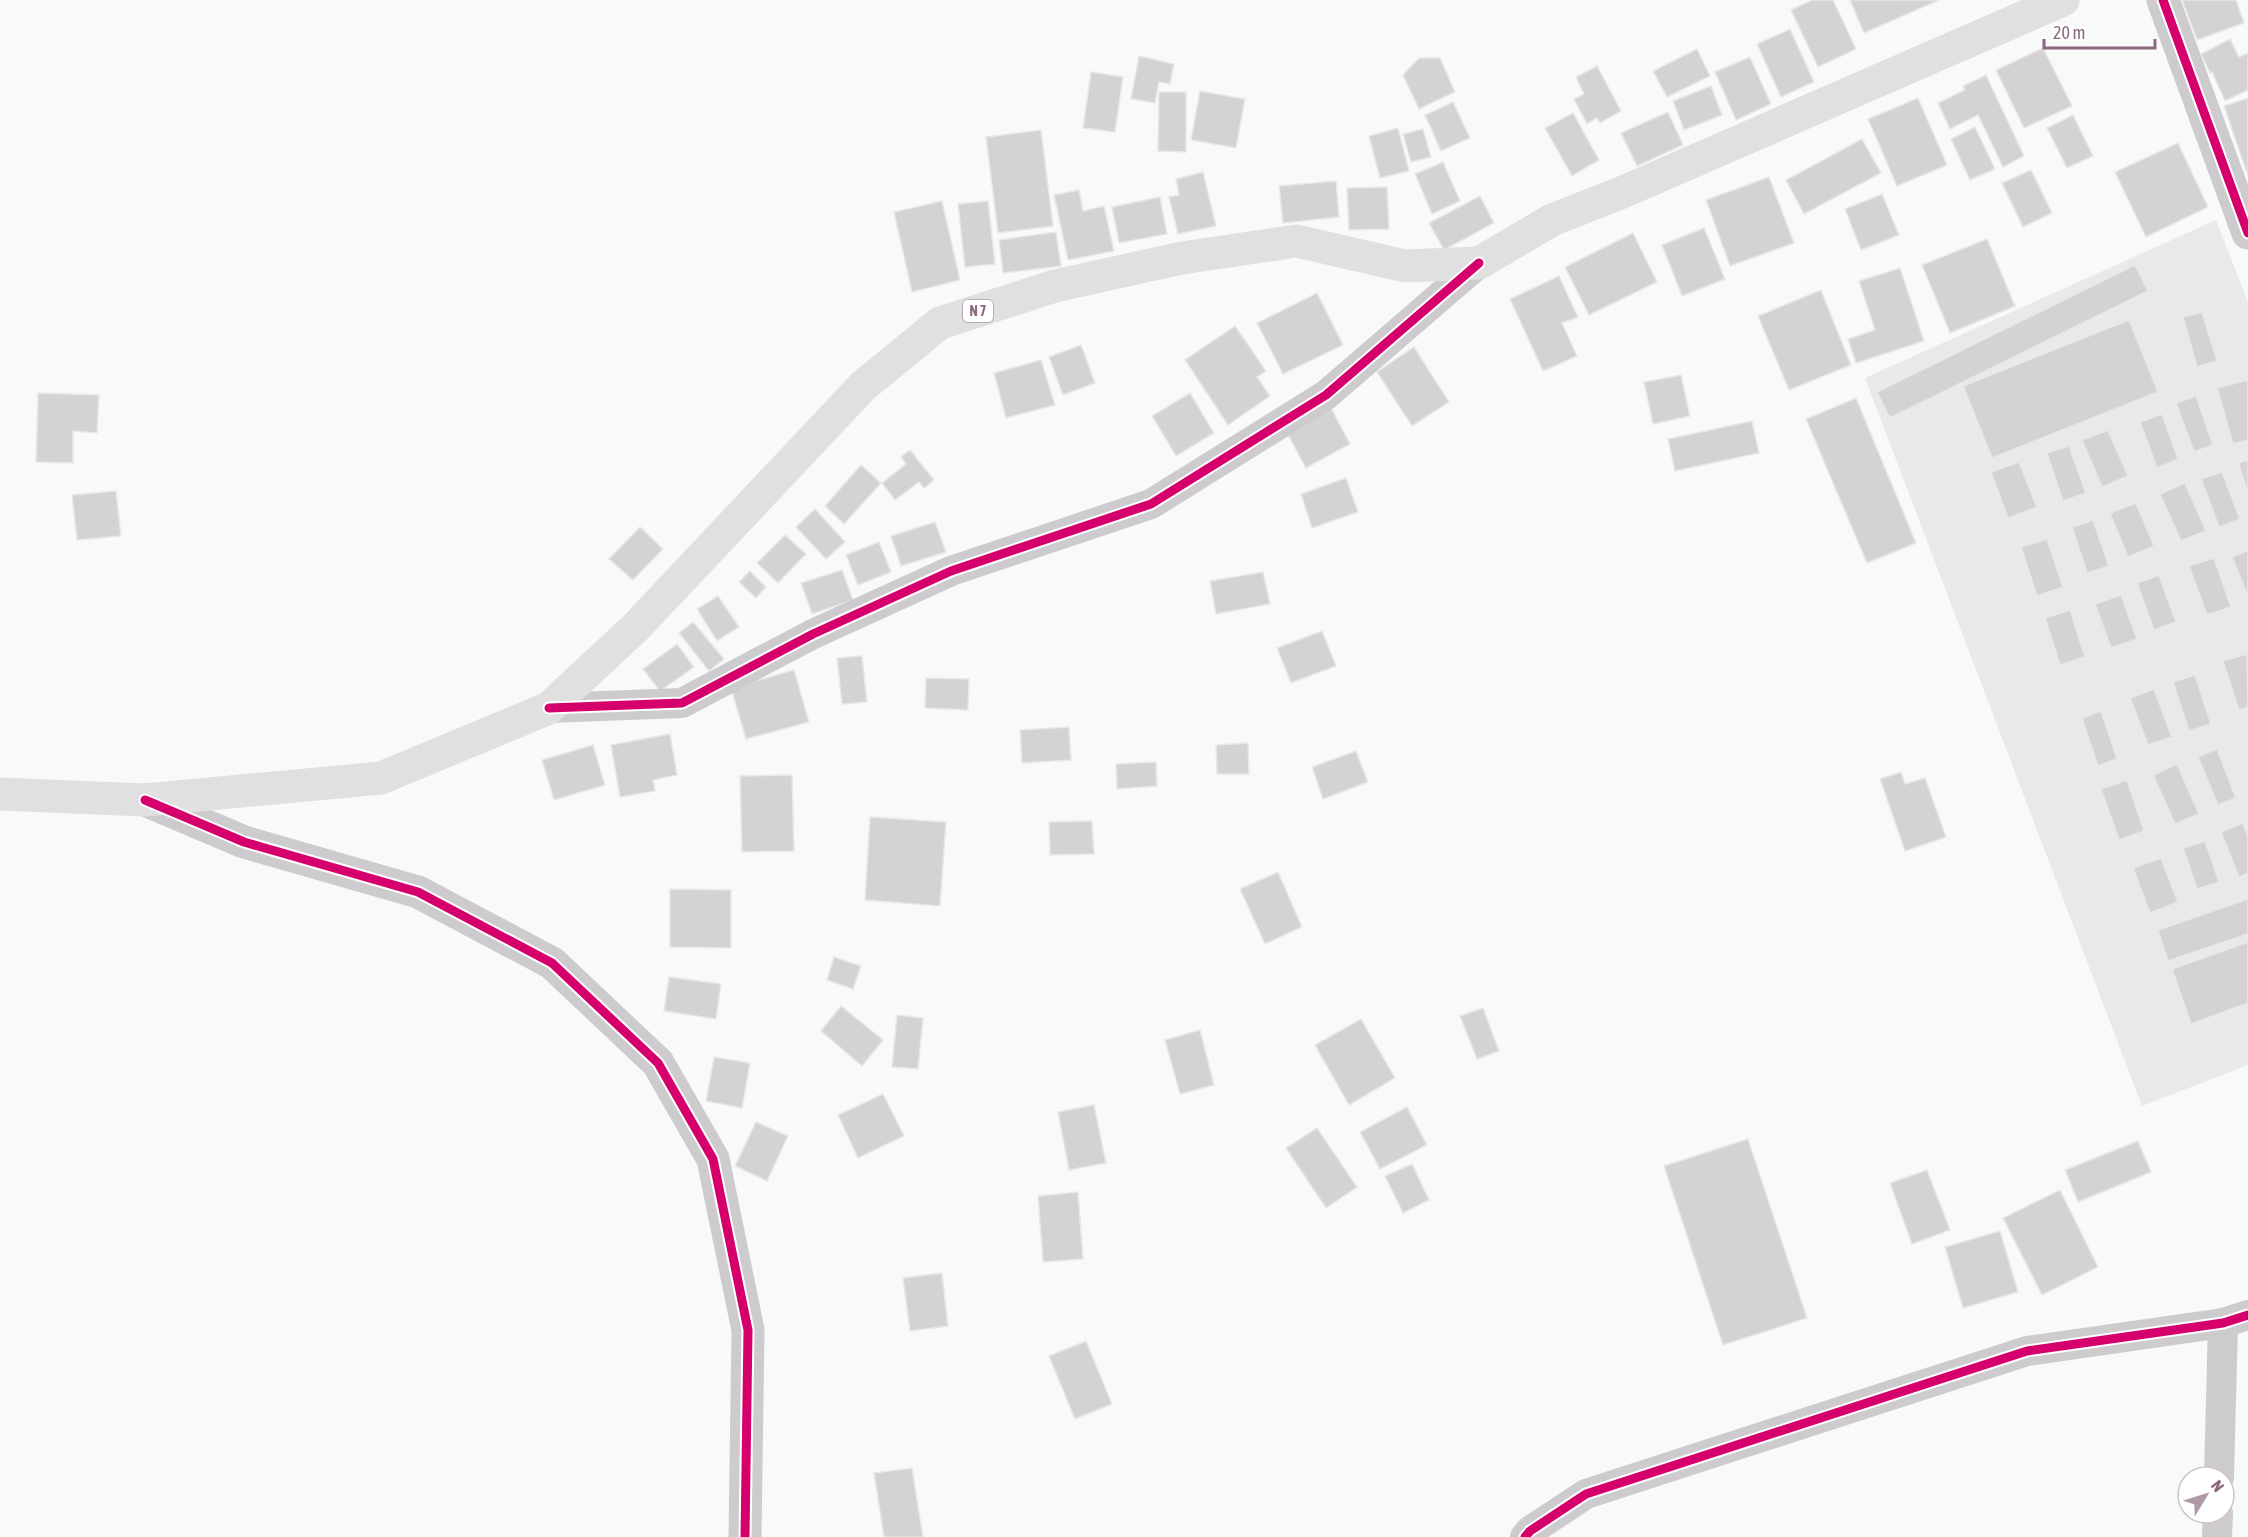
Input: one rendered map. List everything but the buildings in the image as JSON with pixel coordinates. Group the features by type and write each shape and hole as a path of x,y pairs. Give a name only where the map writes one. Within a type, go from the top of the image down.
{"main road":[{"name":"N 7","path":"0,794 145,800 381,778 549,708 636,627 863,386 940,323 1055,286 1182,258 1297,241 1405,266 1479,263 1552,220 1623,192 2063,0"}],"street":[{"path":"2163,0 2247,226"},
{"path":"549,708 682,703 813,634 951,572 1151,504 1326,395 1479,263"},
{"path":"145,800 244,842 418,892 552,963 658,1063 713,1159 748,1330 745,1537"},
{"path":"1525,1537 1530,1531 1586,1494 2027,1351 2235,1319 2220,1465"}],"shaded area":[{"path":"2216,220 2248,302 2248,1065 2142,1106 1865,378"}],"cycle path":[{"path":"2163,0 2248,233"},
{"path":"549,708 682,703 813,634 951,571 1151,504 1326,395 1479,263"},
{"path":"145,800 244,842 418,892 552,963 658,1063 713,1159 748,1330 745,1537"},
{"path":"1525,1537 1530,1531 1586,1494 2027,1351 2223,1323 2248,1315"}]}
